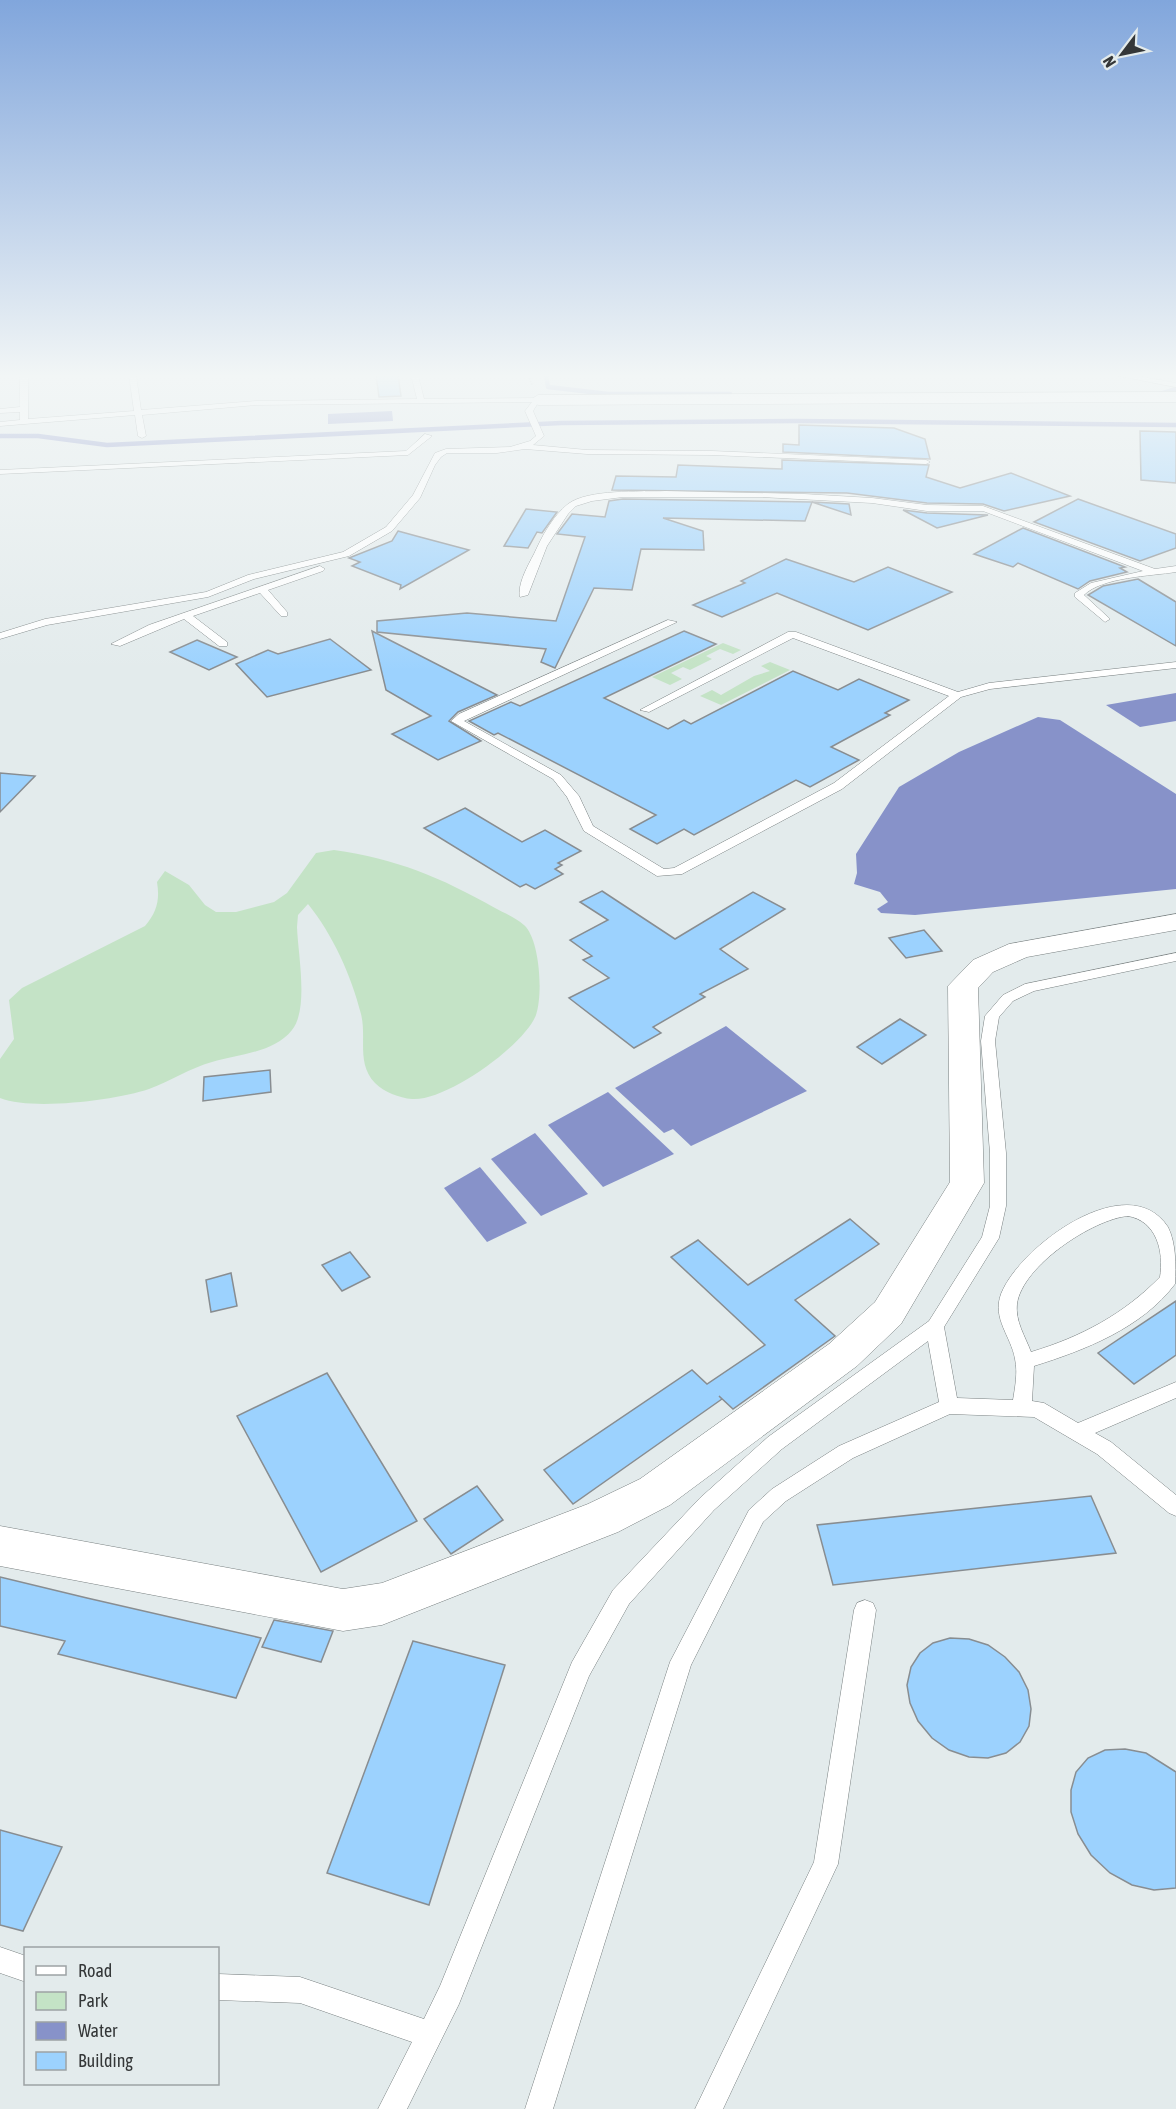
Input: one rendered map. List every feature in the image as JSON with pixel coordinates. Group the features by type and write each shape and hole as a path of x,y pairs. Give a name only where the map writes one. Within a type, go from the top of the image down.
{"street":[{"path":"0,1546 344,1610 382,1605 603,1518 655,1492 843,1355 888,1313 967,1184 963,986 983,966 1019,950 1176,922"}],"lane":[{"path":"116,644 153,627 322,568 389,529 417,496 427,473"},
{"path":"523,595 543,543 573,504 597,496 648,493 846,498 930,508 976,507 991,510 1156,573"},
{"path":"0,636 45,622 208,594 251,577 346,554"},
{"path":"1105,620 1078,595 1081,589 1095,584 1176,569"},
{"path":"262,590 284,614"},
{"path":"186,616 223,644"},
{"path":"672,622 463,716 457,722 557,777 573,796 588,828 662,873 677,871 838,786 957,694 989,686 1176,665"},
{"path":"645,710 792,634 957,694"},
{"path":"392,2109 450,1995 580,1670 621,1598 706,1504 775,1443 878,1370 935,1326 990,1238 998,1206 998,1154 988,1041 992,1016 1008,998 1030,987 1176,957"},
{"path":"1021,1409 1026,1361 1012,1335 1008,1304 1023,1270 1068,1232 1105,1216 1128,1210 1150,1218 1172,1237 1176,1255 1169,1279 1138,1310 1086,1341 1026,1361"},
{"path":"935,1326 949,1406"},
{"path":"1077,1432 1176,1390"},
{"path":"540,2109 681,1662 756,1516 779,1495 846,1452 949,1406 1037,1409 1104,1448 1176,1507"},
{"path":"709,2109 826,1864 865,1610"},
{"path":"0,1960 24,1968"},
{"path":"219,1987 300,1990 431,2035"}],"green space":[{"path":"723,643 741,650 733,654 720,649 706,656 712,659 690,670 683,667 671,673 682,679 670,685 652,677"},
{"path":"770,662 790,670 721,705 700,696 712,690 721,695 754,676 770,671 761,666"},
{"path":"334,850 378,858 436,878 475,897 526,927 531,935 539,970 536,1015 529,1028 516,1042 482,1070 444,1092 426,1098 402,1097 387,1092 375,1083 369,1075 364,1059 363,1023 352,985 333,942 308,904 298,915 297,927 301,981 300,1009 292,1030 276,1044 255,1052 204,1065 149,1089 116,1097 53,1104 15,1102 0,1098 0,1059 14,1039 9,1000 22,988 145,926 155,911 158,900 157,882 165,871 189,885 205,905 216,912 236,912 274,902 287,893 316,853"}],"water":[{"path":"1176,693 1176,721 1140,727 1106,705"},
{"path":"1038,717 1060,720 1176,794 1176,889 915,915 881,913 877,909 888,902 880,892 854,884 857,873 856,854 899,787 959,752"},
{"path":"726,1026 807,1091 691,1146 673,1129 664,1133 615,1088"},
{"path":"608,1092 674,1154 603,1187 548,1125"},
{"path":"535,1133 588,1194 541,1216 491,1159"},
{"path":"480,1167 527,1223 487,1242 444,1188"}],"building":[{"path":"677,473 927,473 926,477 960,488 1012,473 1070,496 1004,511 983,504 927,503 847,493 612,490 616,476 676,477"},
{"path":"1141,473 1176,473 1176,483 1141,480"},
{"path":"623,499 812,502 805,521 663,518 703,531 704,550 641,549 632,590 594,588 555,668 541,662 546,649 377,632 377,621 467,613 556,621 585,537 557,534 572,514 605,517 609,501"},
{"path":"1078,499 1176,534 1176,548 1140,561 1034,522"},
{"path":"812,502 849,504 851,515"},
{"path":"526,509 557,512 542,533 537,532 528,548 504,546"},
{"path":"903,510 927,513 988,515 937,528"},
{"path":"1023,528 1125,567 1120,568 1127,572 1090,581 1078,589 1018,563 1013,567 974,554"},
{"path":"398,531 469,550 400,589 401,585 352,566 360,562 349,558 392,541"},
{"path":"786,559 854,582 888,567 952,592 868,630 777,593 722,617 693,605 745,583 741,581"},
{"path":"1138,579 1176,602 1176,646 1088,595 1103,586"},
{"path":"372,631 497,695 458,712 449,721 481,741 438,760 392,734 431,716 386,690"},
{"path":"684,631 716,644 604,698 668,729 684,720 691,724 793,671 838,690 859,679 909,700 885,713 890,715 831,747 859,760 810,787 796,780 694,835 684,829 657,844 630,829 656,815 498,733 494,735 469,721 511,702 520,706"},
{"path":"330,639 371,670 267,697 236,664 268,650 278,654"},
{"path":"197,640 237,657 209,670 170,652"},
{"path":"0,773 35,776 0,812"},
{"path":"465,808 522,842 545,830 581,851 558,863 562,865 555,869 563,874 535,889 526,884 520,887 424,828"},
{"path":"602,891 675,939 753,892 785,909 720,949 748,969 700,994 705,997 653,1027 661,1033 634,1048 569,998 609,978 583,960 592,956 570,940 608,920 580,902"},
{"path":"924,930 942,951 906,958 889,938"},
{"path":"900,1019 926,1035 882,1064 857,1047"},
{"path":"270,1070 271,1092 203,1101 204,1077"},
{"path":"850,1219 879,1244 795,1300 835,1336 733,1409 719,1396 722,1399 573,1504 544,1470 692,1370 707,1384 765,1345 671,1257 698,1240 748,1285"},
{"path":"350,1252 370,1277 342,1291 322,1265"},
{"path":"231,1273 237,1306 211,1312 206,1280"},
{"path":"1176,1301 1176,1355 1134,1384 1098,1353"},
{"path":"327,1373 417,1521 321,1572 237,1416"},
{"path":"477,1486 503,1520 451,1554 424,1519"},
{"path":"1091,1496 1116,1553 833,1585 817,1525"},
{"path":"0,1577 261,1638 236,1698 58,1654 65,1641 0,1626"},
{"path":"274,1620 333,1631 321,1662 262,1647"},
{"path":"950,1638 969,1639 988,1645 1005,1657 1019,1672 1028,1690 1031,1709 1029,1726 1020,1742 1006,1753 988,1758 969,1757 949,1750 932,1738 918,1721 910,1703 907,1685 911,1667 920,1653 933,1643"},
{"path":"413,1641 505,1665 429,1905 327,1873"},
{"path":"1125,1749 1146,1753 1176,1772 1176,1888 1154,1890 1132,1885 1110,1873 1091,1855 1078,1834 1071,1812 1071,1790 1076,1772 1088,1758 1105,1750"},
{"path":"0,1830 62,1847 23,1931 0,1925"}]}
